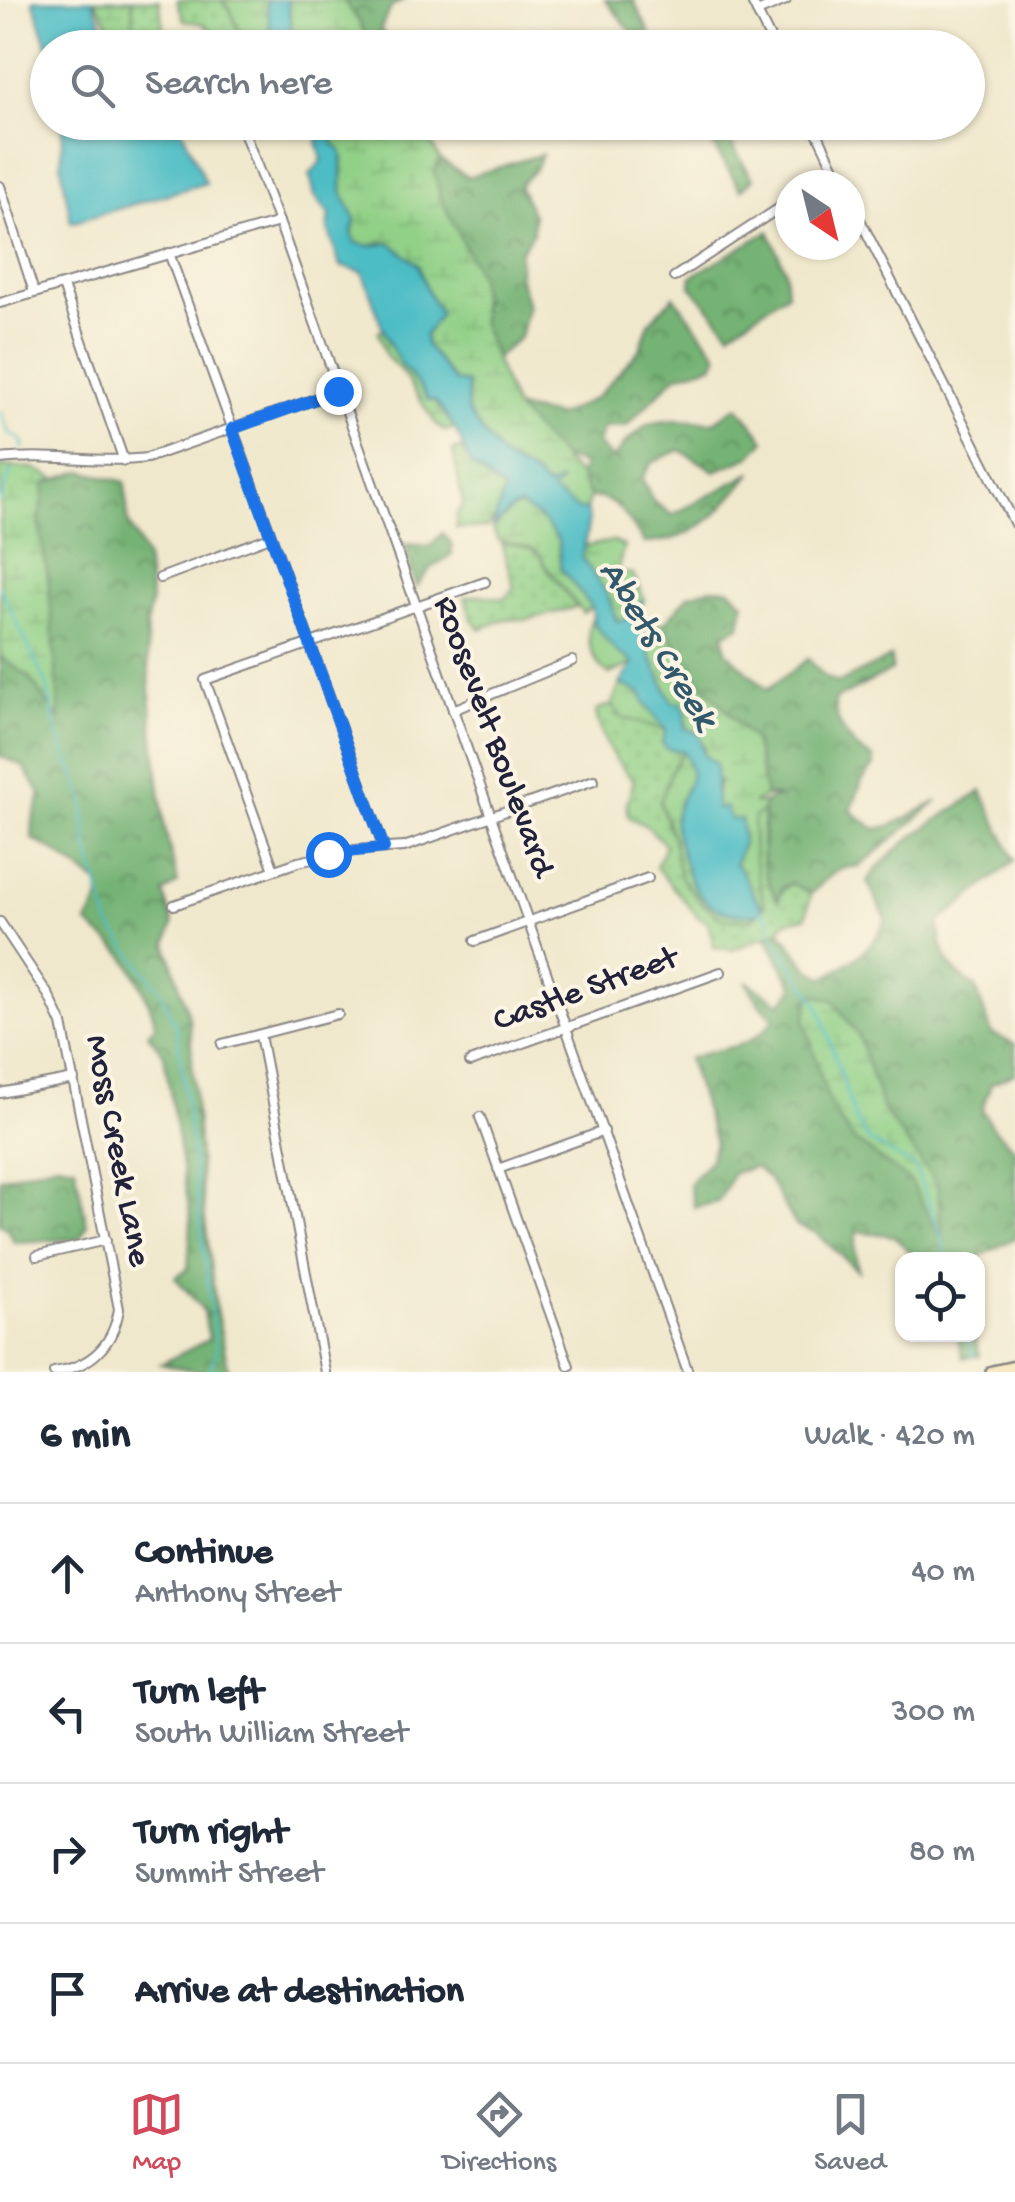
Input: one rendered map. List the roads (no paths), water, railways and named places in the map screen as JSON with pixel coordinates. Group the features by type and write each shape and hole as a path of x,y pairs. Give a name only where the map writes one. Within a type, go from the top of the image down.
{"main road":[{"path":"992,1372 1015,1367"}],"street":[{"path":"751,0 766,30"},
{"path":"758,12 786,0"},
{"name":"Roosevelt Boulevard","path":"247,140 688,1372"},
{"path":"820,140 835,170"},
{"path":"0,186 34,292"},
{"path":"674,277 775,210"},
{"path":"0,303 278,222"},
{"path":"865,229 1015,524"},
{"path":"170,253 384,848"},
{"path":"64,286 124,461"},
{"path":"0,459 147,458 338,391"},
{"path":"160,578 270,536"},
{"path":"274,870 204,680 485,582"},
{"path":"454,710 572,661"},
{"path":"174,906 328,854 404,847 594,780"},
{"path":"476,940 648,878"},
{"name":"Moss Creek Lane","path":"0,922 57,1012 119,1309 110,1338 91,1360 54,1372"},
{"name":"Castle Street","path":"470,1062 721,972"},
{"path":"222,1044 338,1014"},
{"path":"260,1036 326,1372"},
{"path":"0,1092 74,1079"},
{"path":"480,1116 568,1366"},
{"path":"498,1169 604,1131"},
{"path":"37,1256 106,1240"}],"water":[{"path":"33,0 92,0 102,23 110,30 43,30"},
{"path":"266,0 288,0 291,30 270,30"},
{"path":"62,140 187,140 206,183 71,223 61,165"},
{"path":"333,140 342,152 342,192 355,219 355,243 391,243 418,265 440,314 425,335 426,345 454,381 467,383 468,412 481,431 503,458 533,474 547,487 560,482 552,492 579,510 586,509 589,520 582,558 607,594 617,621 627,619 644,599 639,613 643,620 655,621 642,638 672,702 681,703 686,714 685,728 699,734 704,755 716,764 717,809 725,807 731,820 741,819 743,843 735,864 761,905 758,914 726,912 704,900 696,890 684,864 675,824 677,808 690,778 688,761 683,751 668,749 662,743 666,730 641,693 620,684 634,663 617,652 594,624 592,607 561,569 558,539 540,518 520,506 493,528 504,491 471,465 455,428 399,361 362,272 340,266 328,228 330,215 315,196 310,175 322,160 317,141"}],"waterway":[{"path":"0,412 9,433 22,440 23,449"},
{"path":"0,502 11,471"},
{"path":"0,587 47,685 58,735 83,796 88,848 109,924 159,989 177,1028 216,1351 210,1372"},
{"name":"Abets Creek","path":"757,909 771,923 771,933 819,1006 855,1119 869,1141 915,1167 945,1252"},
{"name":"Abets Creek","path":"969,1342 974,1357"}]}
